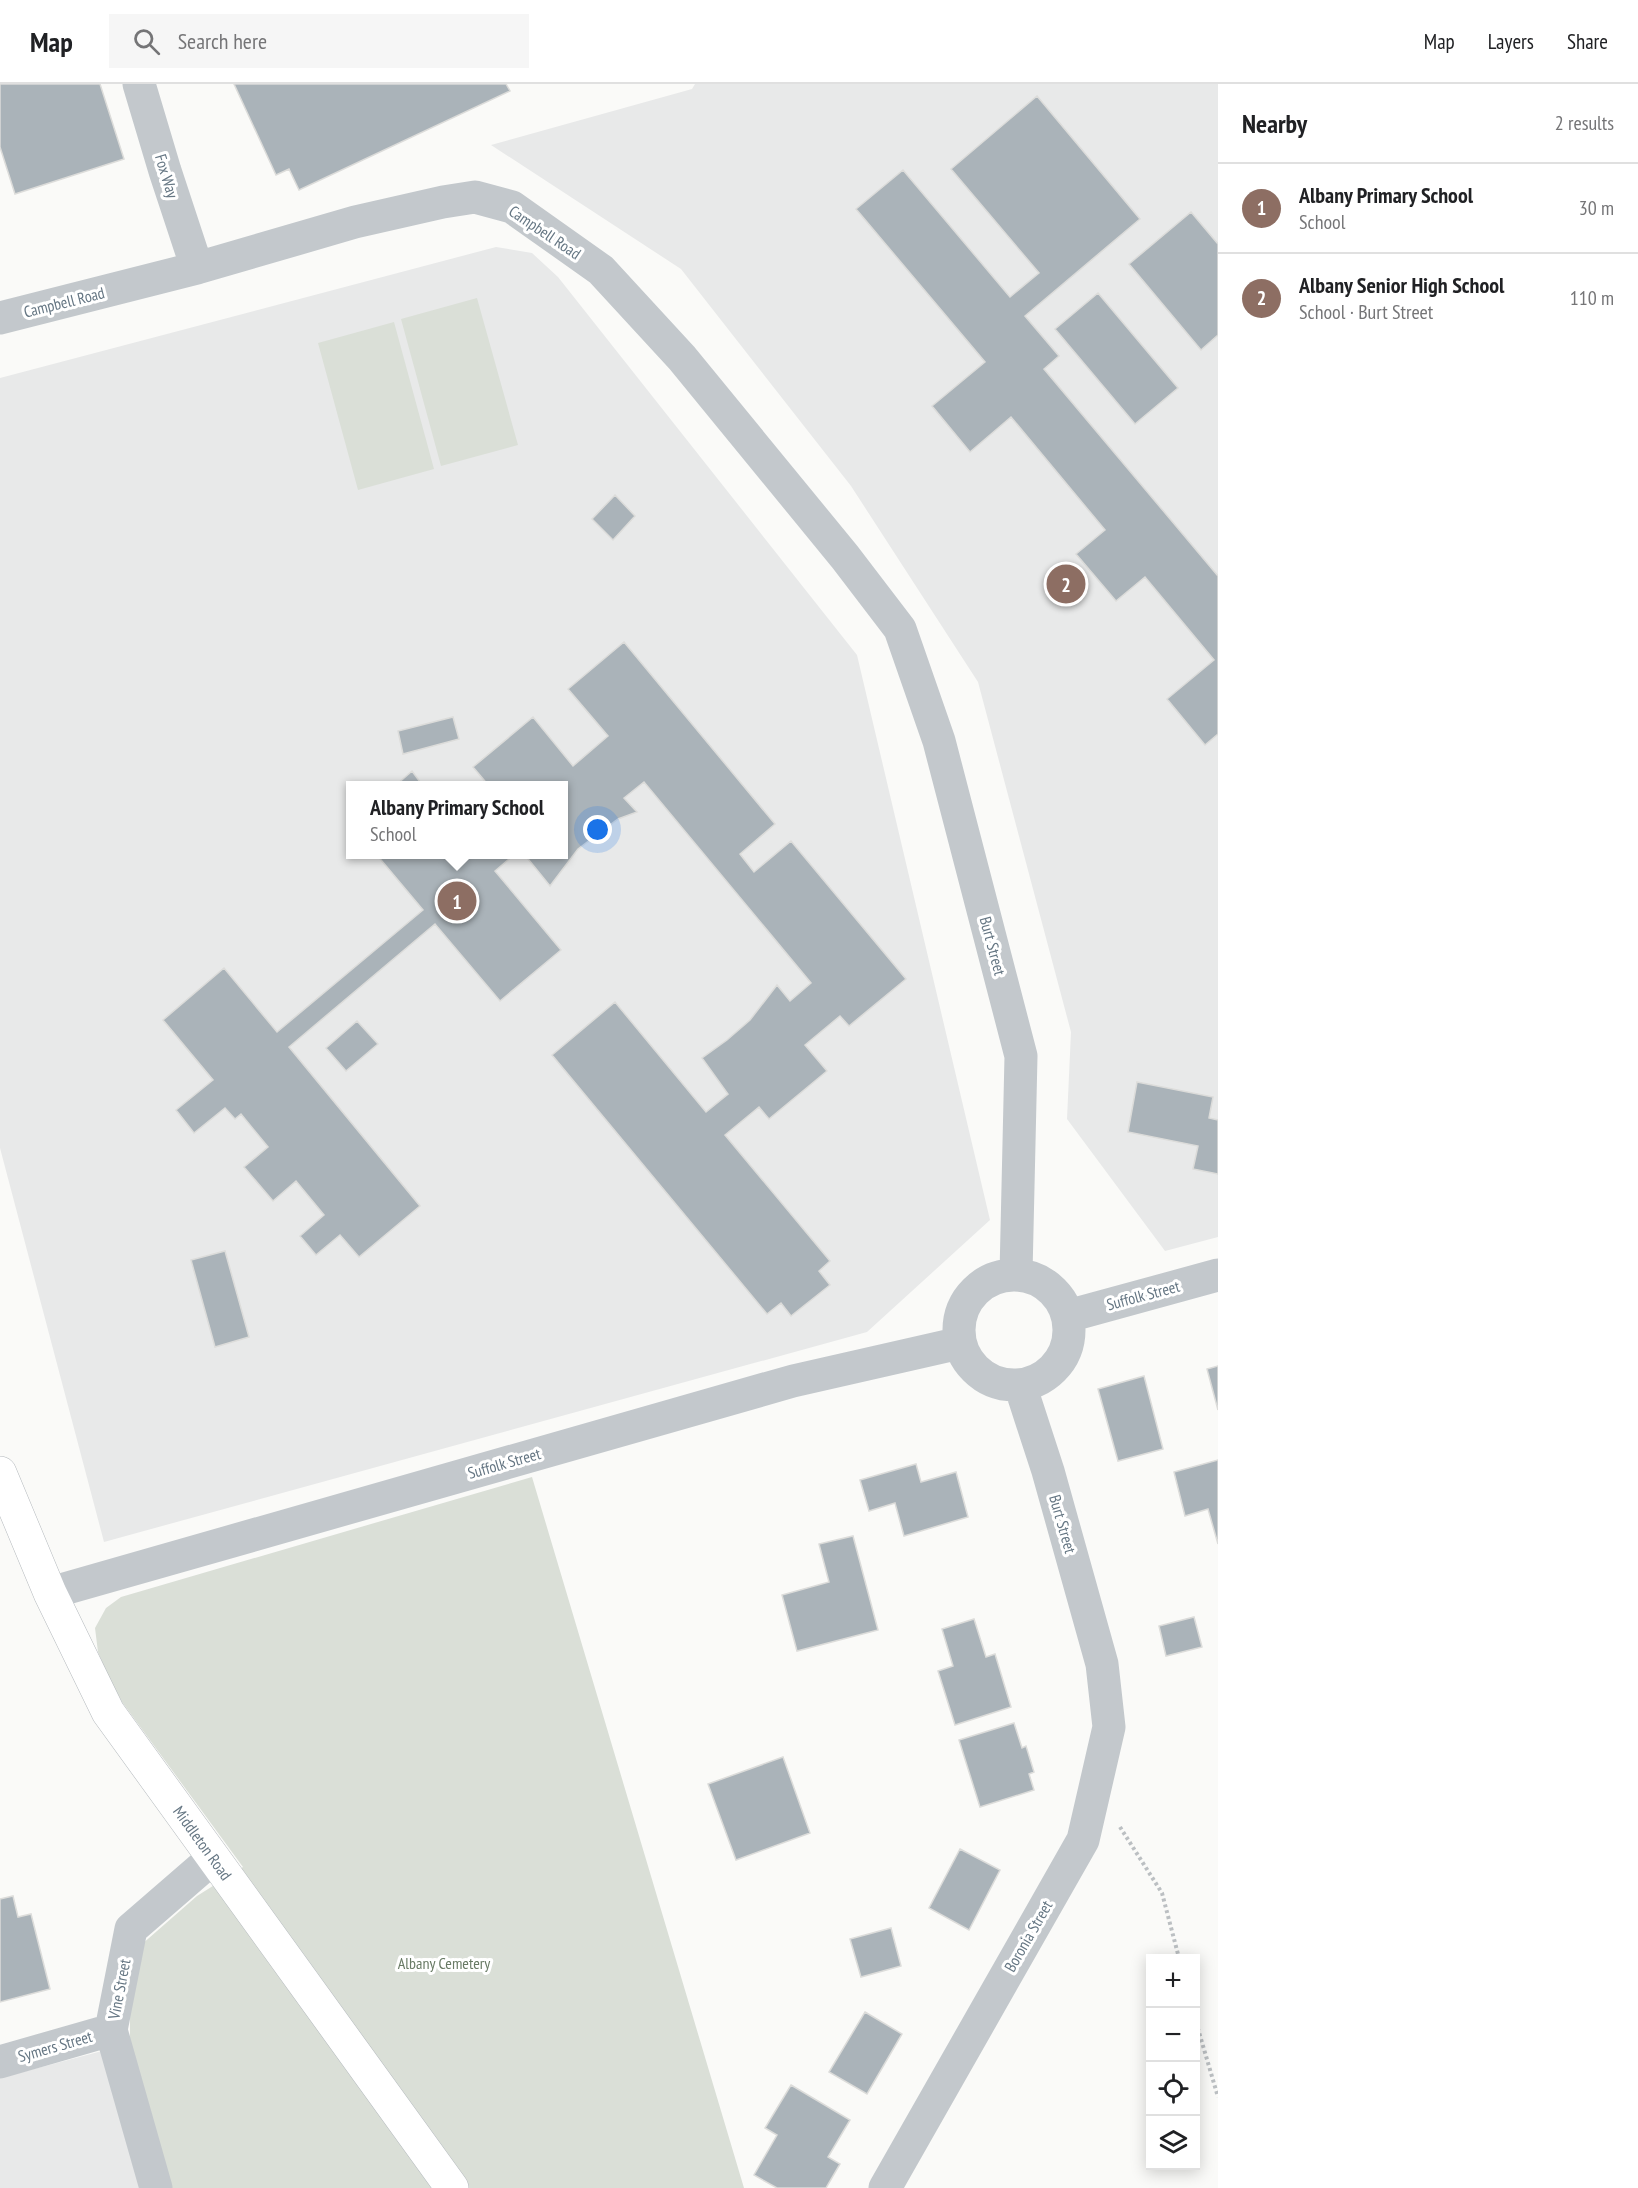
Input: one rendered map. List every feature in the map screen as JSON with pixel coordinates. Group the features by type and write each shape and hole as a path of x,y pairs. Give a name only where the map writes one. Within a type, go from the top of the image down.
{"main road":[{"name":"Middleton Road","path":"0,1473 50,1593 108,1712 452,2188"}],"street":[{"name":"Fox Way","path":"139,84 197,268"},
{"name":"Campbell Road","path":"0,318 197,268 355,222 443,202 475,197 512,207 601,270 682,358 845,557 900,629"},
{"name":"Burt Street","path":"900,629 939,741 1021,1056 1016,1274"},
{"path":"1016,1274 1033,1277 1049,1286 1061,1299 1068,1316 1070,1334 1065,1353 1054,1369 1039,1380 1020,1385 1004,1385 989,1380 976,1371 966,1358 960,1343 959,1326 962,1310 971,1295 983,1283 999,1276 1016,1274"},
{"name":"Suffolk Street","path":"1068,1316 1218,1275"},
{"name":"Suffolk Street","path":"50,1593 793,1381 960,1343"},
{"name":"Burt Street","path":"1020,1385 1048,1471 1102,1664"},
{"name":"Boronia Street","path":"885,2188 1083,1840 1109,1727 1102,1664"},
{"name":"Vine Street","path":"156,2188 111,2030 130,1929 213,1858"},
{"name":"Symers Street","path":"0,2062 111,2030"}],"path":[{"path":"1095,1788 1162,1893 1178,1954"},
{"path":"1200,2036 1218,2097"}],"shaded area":[{"path":"695,84 1218,84 1218,1237 1165,1251 1067,1119 1071,1032 978,682 851,486 681,269 491,145 692,89"},
{"path":"496,247 532,253 558,277 857,655 990,1220 867,1332 104,1542 0,1148 0,378"},
{"path":"102,2051 140,2188 0,2188 0,2078"}],"green space":[{"path":"477,298 518,445 441,466 401,319"},
{"path":"394,322 434,469 358,490 318,343"},
{"name":"Albany Cemetery","path":"532,1477 744,2188 166,2188 130,2046 130,1992 141,1945 197,1896 243,1867 122,1702 98,1652 95,1628 106,1608 121,1597"}],"building":[{"path":"0,84 100,84 124,159 15,194 0,147"},
{"path":"234,84 506,84 510,91 299,190 289,169 276,175"},
{"path":"1037,96 1140,219 1025,316 1059,356 1044,369 1218,576 1218,734 1205,745 1167,699 1214,660 1145,577 1116,601 1076,554 1105,530 1011,417 970,452 932,406 985,362 856,209 903,170 1010,297 1039,273 951,169"},
{"path":"1191,212 1218,244 1218,335 1201,350 1129,264"},
{"path":"1098,293 1178,388 1135,424 1055,329"},
{"path":"615,495 635,516 613,540 592,519"},
{"path":"624,642 775,824 740,854 754,872 791,841 906,979 849,1026 840,1016 805,1045 827,1071 769,1119 759,1107 725,1135 830,1261 819,1271 830,1285 791,1316 781,1303 767,1314 552,1055 615,1002 706,1112 728,1094 702,1058 750,1020 777,985 790,1001 811,983 644,782 624,798 637,812 618,819 578,849 550,886 528,859 568,859 568,781 485,781 473,767 533,717 573,766 608,736 568,689"},
{"path":"453,717 459,739 403,754 398,731"},
{"path":"412,771 419,781 401,781"},
{"path":"380,859 509,859 495,871 561,950 500,1001 435,924 289,1047 420,1206 359,1257 340,1235 316,1255 300,1236 324,1215 296,1181 273,1201 244,1167 268,1147 241,1114 235,1119 225,1108 194,1133 176,1110 213,1080 163,1020 224,968 277,1032 423,910"},
{"path":"357,1021 378,1044 346,1071 326,1048"},
{"path":"1137,1082 1213,1097 1209,1118 1218,1120 1218,1174 1193,1169 1198,1146 1128,1132"},
{"path":"225,1251 249,1337 215,1347 191,1260"},
{"path":"1218,1366 1218,1410 1207,1369"},
{"path":"1144,1376 1163,1449 1118,1461 1098,1389"},
{"path":"1218,1460 1218,1544 1208,1509 1185,1516 1174,1472"},
{"path":"916,1464 921,1482 956,1472 968,1517 904,1536 895,1503 869,1511 860,1480"},
{"path":"853,1536 878,1630 797,1651 782,1595 829,1582 819,1544"},
{"path":"1194,1617 1202,1647 1166,1656 1159,1626"},
{"path":"974,1619 986,1657 995,1654 1011,1707 955,1725 938,1671 953,1666 942,1629"},
{"path":"1014,1723 1022,1748 1026,1746 1034,1772 1029,1774 1034,1790 980,1807 959,1740"},
{"path":"783,1757 810,1833 736,1860 708,1784"},
{"path":"960,1849 1000,1870 969,1930 929,1908"},
{"path":"13,1896 18,1917 31,1914 50,1989 0,2002 0,1899"},
{"path":"891,1928 901,1966 861,1977 850,1939"},
{"path":"865,2012 902,2034 867,2094 829,2072"},
{"path":"791,2085 850,2120 828,2157 840,2164 826,2188 777,2188 754,2175 777,2135 765,2128"}],"place":[{"name":"Albany Senior High School","path":"1066,584"},
{"name":"Albany Primary School","path":"457,901"}]}
